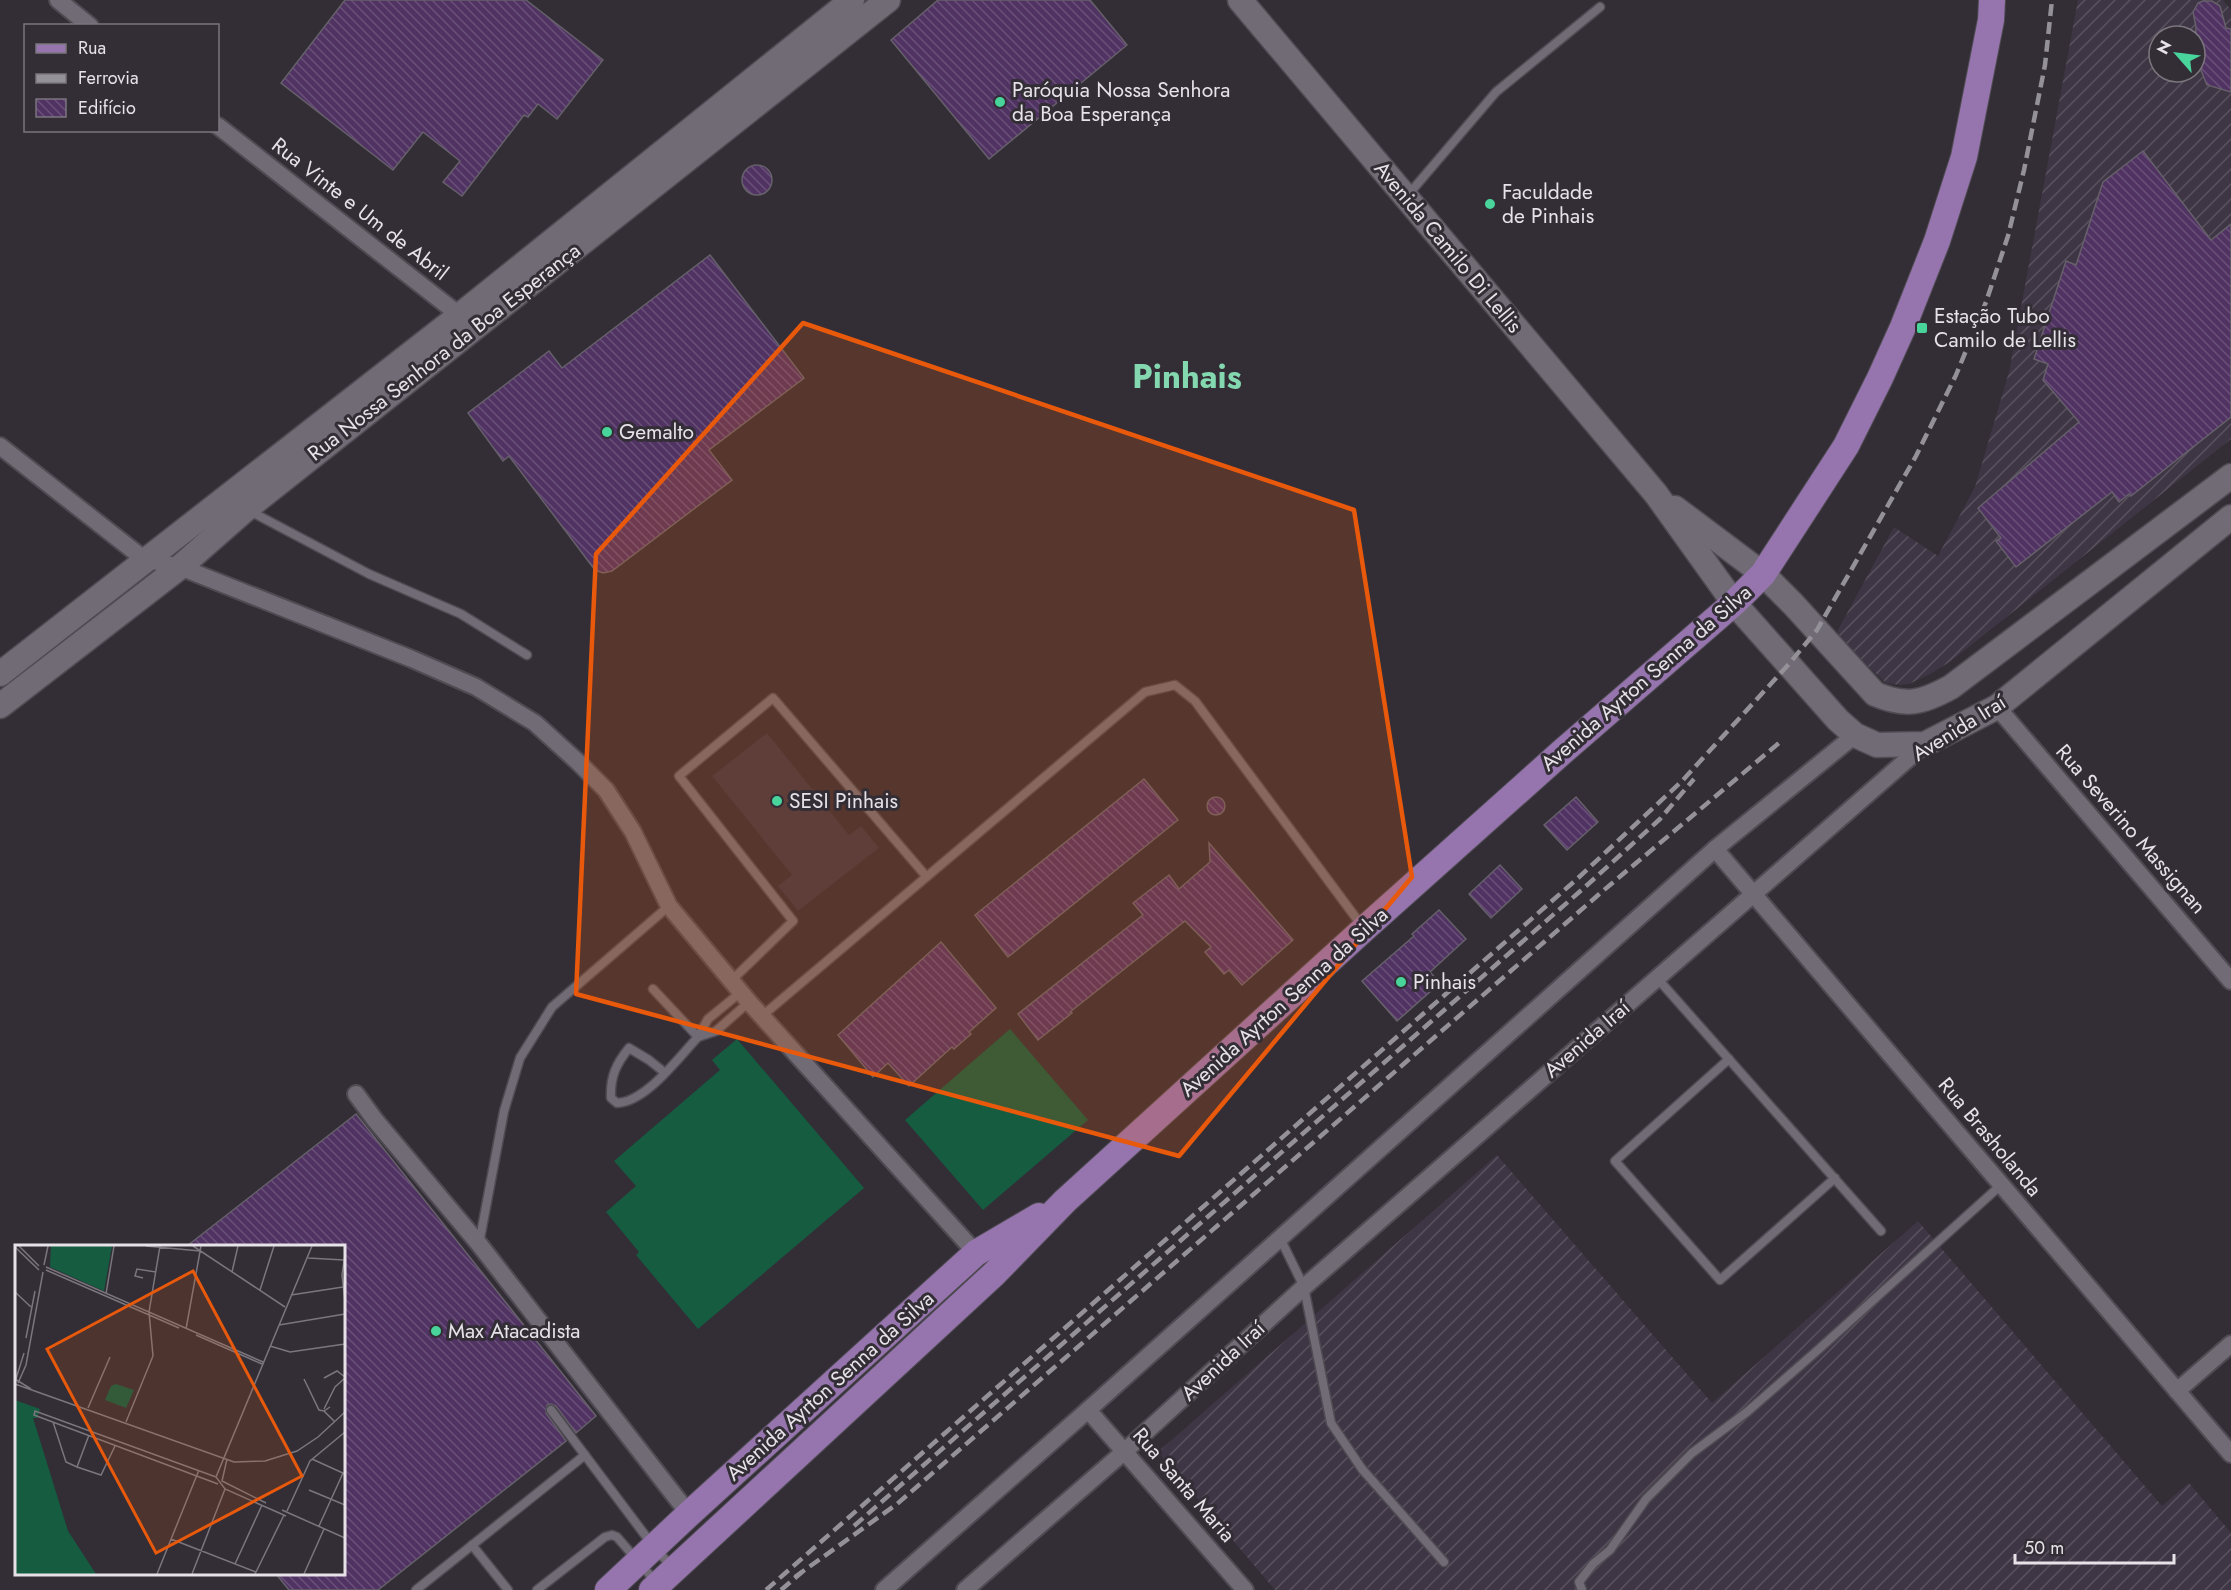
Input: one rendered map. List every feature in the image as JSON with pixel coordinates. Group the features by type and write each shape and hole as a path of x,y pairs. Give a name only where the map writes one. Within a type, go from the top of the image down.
{"main road":[{"name":"Rua Nossa Senhora da Boa Esperança","path":"467,321 852,0"},
{"name":"Rua Nossa Senhora da Boa Esperança","path":"0,674 144,560 237,503 467,321 888,0"},
{"name":"Avenida Camilo Di Lellis","path":"1240,0 1656,494 1734,603 1838,720 1855,735 1877,745 1925,744"},
{"name":"Avenida Ayrton Senna da Silva","path":"661,1581 994,1274 1065,1201 1364,929 1562,752 1734,603 1763,574 1846,446 1885,368 1937,241 1964,157 1991,20 1992,0"},
{"name":"Avenida Iraí","path":"1875,694 1894,702 1914,702 1934,697 1951,687 2231,476"},
{"name":"Avenida Camilo Di Lellis","path":"1656,494 1763,574 1794,604 1875,694"},
{"name":"Rua Nossa Senhora da Boa Esperança","path":"0,706 180,567 237,503"},
{"name":"Avenida Iraí","path":"1925,744 1997,707 2231,517"},
{"name":"Avenida Ayrton Senna da Silva","path":"608,1590 688,1514 976,1252 1065,1201"}],"street":[{"path":"58,0 88,24"},
{"name":"Rua Vinte e Um de Abril","path":"219,127 467,321"},
{"path":"0,446 144,560 180,567 412,659 476,687 535,723 606,790 633,832 669,906 740,992 976,1252"},
{"name":"Rua Severino Massignan","path":"1997,707 2231,981"},
{"path":"885,1590 1715,849 1855,735"},
{"name":"Avenida Iraí","path":"965,1590 1125,1451 1304,1287 1925,744"},
{"name":"Rua Brasholanda","path":"1715,849 2231,1454"},
{"path":"356,1094 479,1244 688,1514"},
{"path":"2177,1391 2231,1344"},
{"name":"Rua Santa Maria","path":"1088,1410 1245,1590"}],"lane":[{"path":"1406,197 1496,92 1600,7"},
{"path":"237,503 359,569 461,614 526,655"},
{"path":"762,1016 1145,692 1175,685 1196,701 1364,929"},
{"path":"698,1037 716,1031 740,992 793,921 679,776 773,698 926,876"},
{"path":"479,1244 504,1111 520,1058 552,1007 669,906"},
{"path":"1657,978 1881,1231"},
{"path":"652,989 698,1037"},
{"path":"664,1072 650,1060 629,1048 617,1063 610,1081 611,1098 617,1103 627,1103 644,1092 664,1072 698,1037 708,1019 740,992"},
{"path":"1729,1059 1615,1161 1720,1280 1835,1178"},
{"path":"1582,1590 1579,1582 1593,1564 1610,1550 1646,1499 1692,1453 1747,1412 2001,1185"},
{"path":"1280,1237 1304,1287 1322,1387 1331,1423 1362,1469 1444,1562"},
{"path":"550,1410 585,1455 647,1554 661,1581"},
{"path":"416,1590 585,1455"},
{"path":"537,1590 605,1537 612,1535 647,1554 661,1581"},
{"path":"472,1545 508,1590"}],"highlighted area":[{"path":"803,323 1354,510 1412,877 1179,1156 576,994 596,554"}],"shaded area":[{"path":"2078,0 2223,0 2231,10 2231,439 1951,661 1909,684 1886,683 1840,640 1838,630 1894,527 1938,556 1975,487 2009,372"},
{"name":"SESI Pinhais","path":"767,733 849,835 861,826 879,848 798,911 778,886 792,875 712,776"},
{"path":"1497,1155 1712,1403 1918,1221 2162,1506 2189,1483 2231,1533 2231,1590 1275,1590 1158,1452"}],"green space":[{"path":"1010,1029 1088,1120 983,1210 905,1120"},
{"path":"737,1039 864,1188 698,1329 636,1255 639,1252 606,1212 636,1186 614,1161 720,1070 712,1060"}],"building":[{"path":"345,0 526,0 603,60 557,119 538,104 528,117 524,115 462,196 443,182 460,161 423,132 393,170 281,83"},
{"name":"Paróquia Nossa Senhora da Boa Esperança","path":"938,0 1090,0 1127,45 989,159 891,40"},
{"path":"2212,1 2220,6 2226,28 2231,29 2231,92 2207,84 2207,24 2195,24 2193,12 2198,3"},
{"path":"2143,151 2211,240 2231,224 2231,417 2131,496 2129,494 2119,502 2112,492 2016,567 1996,541 2001,538 1978,508 2079,422 2043,380 2048,364 2034,359 2066,261 2076,265 2103,182"},
{"path":"757,165 768,169 772,180 768,191 757,195 746,191 742,180 746,169"},
{"name":"Gemalto","path":"710,255 804,378 709,450 732,480 612,571 603,573 595,570 509,456 503,461 468,413 549,351 562,368"},
{"path":"1144,779 1178,820 1008,957 975,915"},
{"path":"1212,797 1220,797 1225,802 1223,813 1212,815 1207,810 1207,802"},
{"path":"1576,797 1598,822 1567,850 1544,825"},
{"path":"1209,843 1293,940 1242,985 1229,970 1224,974 1205,952 1211,947 1185,921 1038,1040 1018,1014 1143,915 1133,903 1169,875 1179,889 1210,862"},
{"path":"1500,865 1522,889 1491,918 1469,894"},
{"name":"Pinhais","path":"1439,910 1466,939 1430,972 1440,983 1397,1021 1362,981 1414,936 1412,934"},
{"path":"941,942 996,1008 969,1032 971,1034 954,1049 952,1047 909,1086 888,1063 873,1077 838,1035"},
{"name":"Max Atacadista","path":"356,1114 596,1416 576,1433 556,1406 547,1405 546,1413 566,1441 378,1590 289,1590 277,1575 345,1575 345,1245 188,1245"}],"railway":[{"path":"766,1590 1577,879 1682,781 1817,630 1916,456 1956,375 1986,302 2008,236 2024,170 2045,65 2052,0"},
{"path":"795,1577 897,1504 1604,890 1779,743"},
{"path":"854,1526 1585,887 1660,819 1694,779"},
{"path":"781,1590 802,1572"}],"place":[{"name":"Paróquia Nossa Senhora da Boa Esperança","path":"1000,102"},
{"name":"Faculdade de Pinhais","path":"1490,204"},
{"name":"Estação Tubo Camilo de Lellis","path":"1922,328"},
{"name":"Gemalto","path":"607,432"},
{"name":"SESI Pinhais","path":"777,801"},
{"name":"Pinhais","path":"1401,982"},
{"name":"Max Atacadista","path":"436,1331"}],"district":[{"name":"Pinhais","path":"1187,376"}]}
